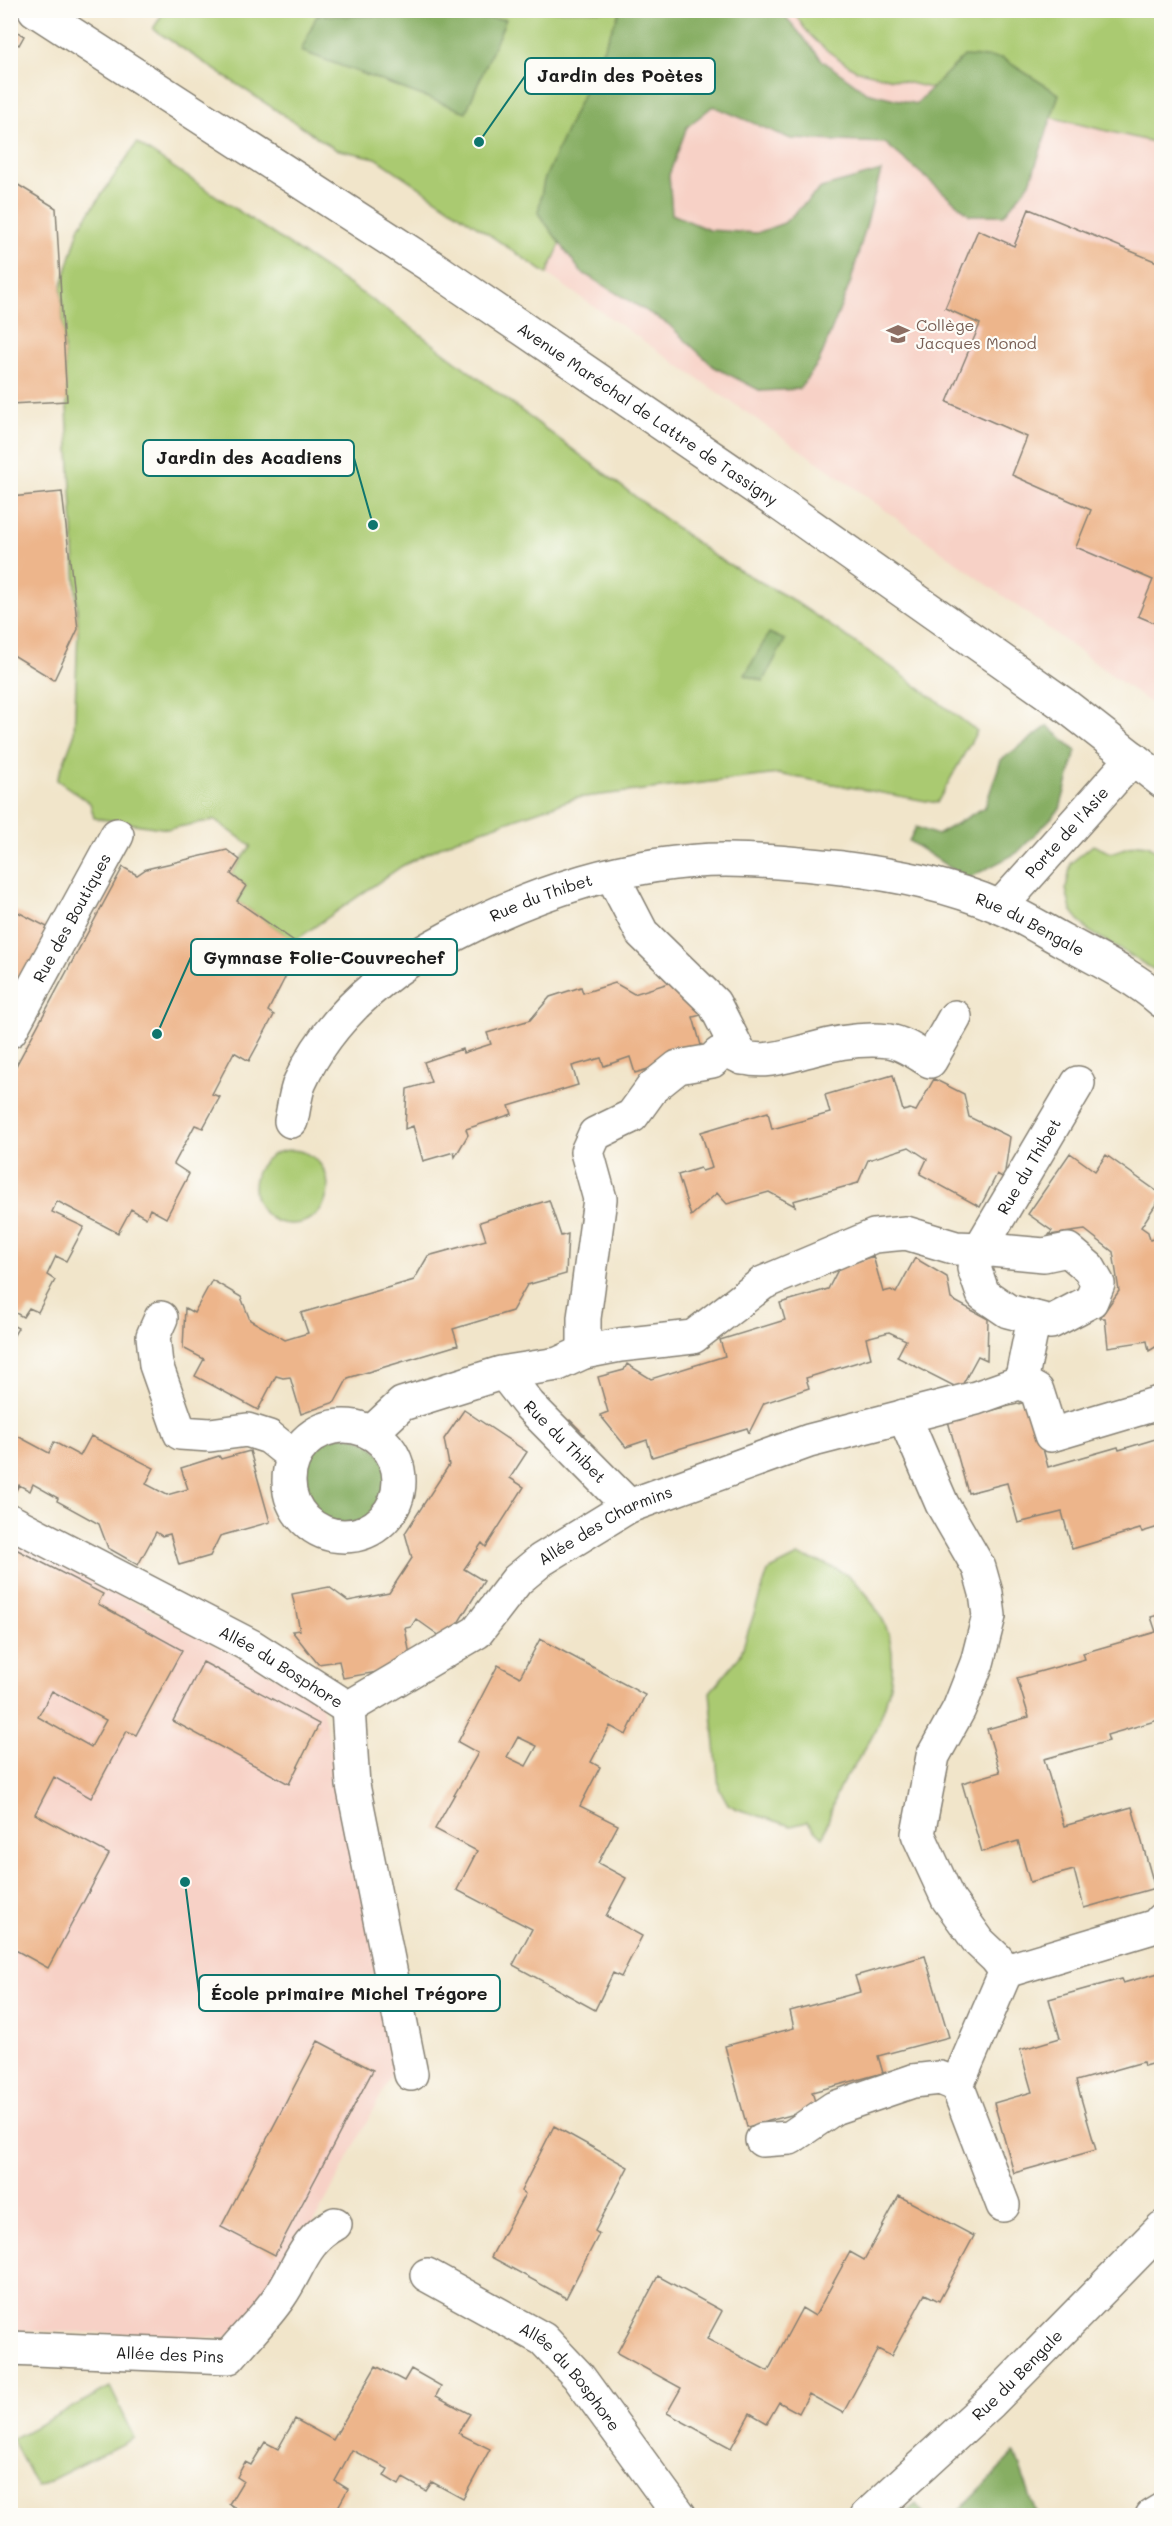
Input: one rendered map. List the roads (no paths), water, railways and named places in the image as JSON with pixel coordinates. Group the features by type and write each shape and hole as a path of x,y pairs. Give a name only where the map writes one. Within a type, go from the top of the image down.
{"street":[{"name":"Avenue Maréchal de Lattre de Tassigny","path":"35,10 431,266 735,473 1066,706 1161,781"},
{"name":"Porte de l'Asie","path":"1000,907 1133,758"},
{"name":"Rue des Boutiques","path":"10,1030 117,835"},
{"name":"Rue du Thibet","path":"291,1121 299,1084 316,1053 342,1016 370,989 429,948 478,922 556,891 612,875 655,866 725,860 800,863 888,874"},
{"name":"Rue du Bengale","path":"888,874 948,888 1000,907 1103,962 1161,1001"},
{"path":"612,875 642,933 714,1002 742,1059"},
{"path":"584,1352 584,1318 600,1199 587,1152 595,1134 632,1116 653,1086 678,1068 712,1060 719,1054 730,1052 742,1059 760,1061 794,1055 810,1049 872,1040 891,1041 930,1061 954,1017"},
{"name":"Rue du Thibet","path":"371,1433 402,1404 504,1373 558,1364 584,1352 620,1345 693,1337 763,1283 874,1236 906,1233 956,1248 980,1249 1044,1255 1068,1250 1089,1268 1098,1284 1091,1301 1051,1322 1008,1311 982,1294 974,1268 980,1249 1078,1083"},
{"path":"161,1318 153,1336 156,1365 180,1433 210,1435 247,1430 269,1437 294,1457"},
{"path":"1034,1318 1021,1382 1036,1391 1052,1435 1161,1402"},
{"name":"Rue du Thibet","path":"504,1373 529,1405 628,1506"},
{"name":"Allée des Charmins","path":"348,1708 477,1632 516,1580 541,1560 628,1506 809,1441 976,1398 1021,1382"},
{"path":"904,1416 942,1504 979,1568 986,1593 988,1616 976,1664 959,1709 933,1755 918,1834 948,1899 979,1942 1006,1971"},
{"path":"336,1426 353,1426 371,1433 385,1444 393,1455 398,1471 399,1490 390,1510 371,1529 351,1536 334,1535 313,1527 296,1509 289,1484 294,1457 304,1442 319,1431 336,1426"},
{"name":"Allée du Bosphore","path":"10,1521 251,1646 348,1708 353,1785 411,2074"},
{"path":"1006,1971 1156,1926 1161,1919"},
{"path":"1003,2205 957,2085 1006,1971"},
{"path":"762,2140 790,2138 834,2108 913,2081 940,2079 957,2085"},
{"name":"Allée des Pins","path":"10,2348 229,2357 279,2296 319,2232 335,2224"},
{"name":"Rue du Bengale","path":"867,2516 991,2402 1161,2228"},
{"name":"Allée du Bosphore","path":"427,2275 543,2339 579,2376 680,2516"},
{"path":"1152,2516 1161,2510"}],"place":[{"name":"Jardin des Poètes","path":"479,142"},
{"name":"Collège Jacques Monod","path":"898,334"},
{"name":"Jardin des Acadiens","path":"373,525"},
{"name":"Gymnase Folie-Couvrechef","path":"157,1034"},
{"name":"École primaire Michel Trégore","path":"185,1882"}]}
